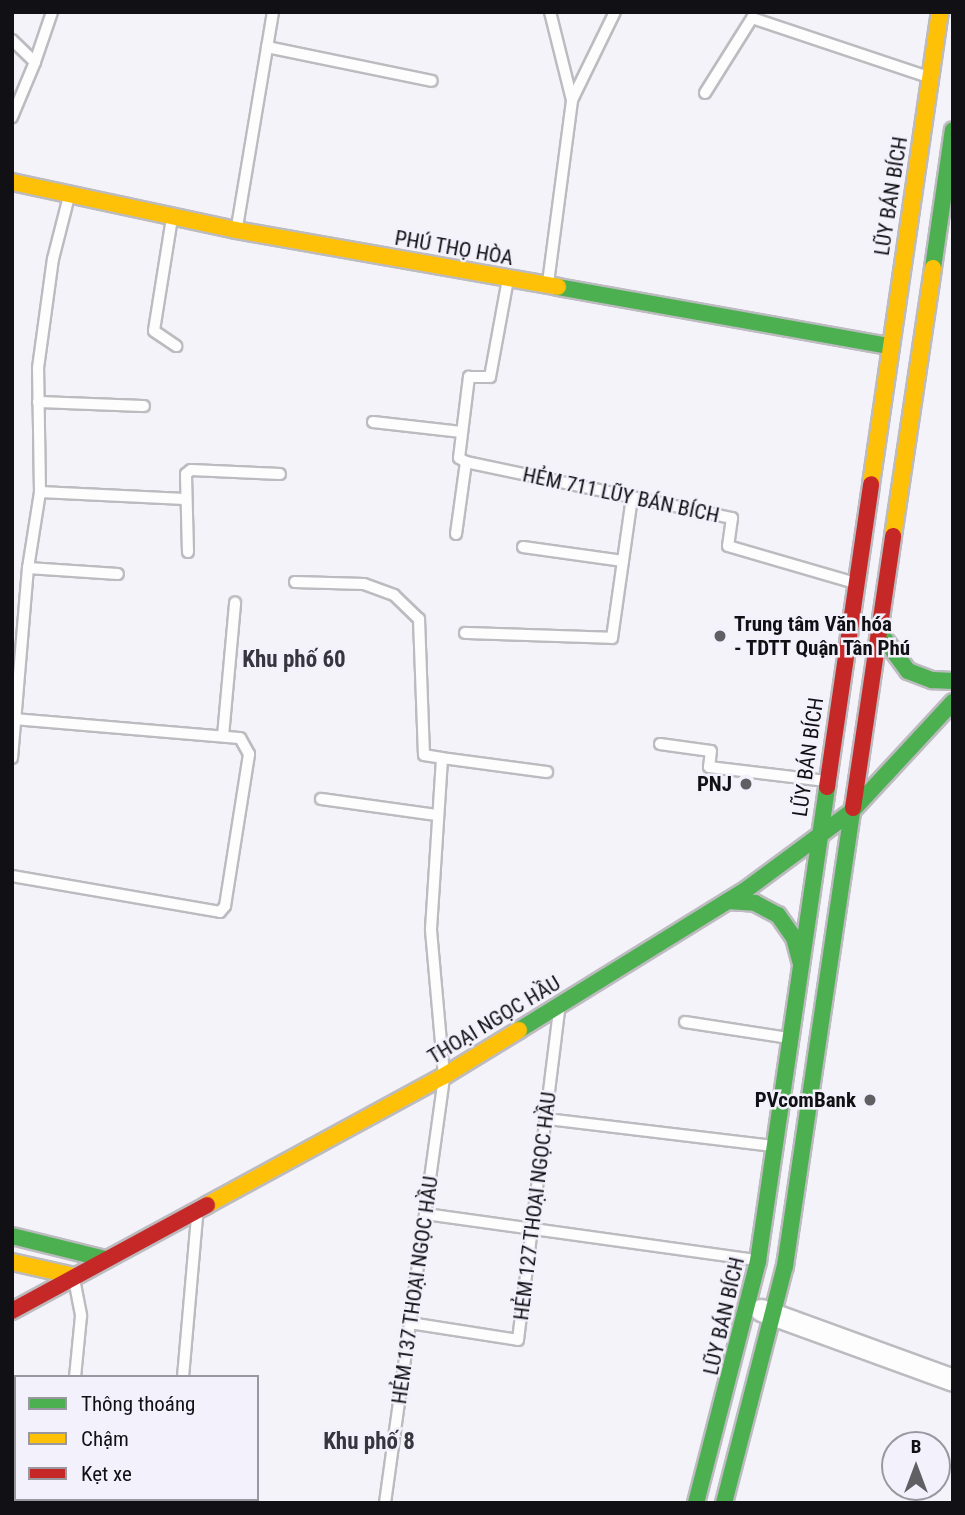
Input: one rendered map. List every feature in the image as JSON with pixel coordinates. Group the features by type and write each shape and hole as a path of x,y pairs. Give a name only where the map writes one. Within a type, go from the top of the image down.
{"main road":[{"name":"LŨY BÁN BÍCH","path":"696,1503 758,1261 940,12"},
{"path":"724,1503 775,1314 953,130"},
{"name":"PHÚ THỌ HÒA","path":"12,182 236,230 890,346"},
{"path":"878,630 908,671 932,680 953,681"},
{"name":"THOẠI NGỌC HẦU","path":"12,1311 444,1076 728,901 818,839 851,812 953,702"},
{"path":"728,901 755,904 778,915 794,938 801,967"},
{"path":"12,1236 105,1259"},
{"path":"12,1262 74,1276"}],"street":[{"path":"748,1306 953,1380"}],"lane":[{"path":"12,117 52,12"},
{"path":"236,230 273,12"},
{"path":"550,12 572,100"},
{"path":"548,286 572,100 615,12"},
{"path":"705,93 752,18 930,78"},
{"path":"12,40 35,62"},
{"path":"267,47 432,81"},
{"path":"12,758 16,719 15,683 40,492 38,369 53,260 69,196"},
{"path":"172,218 154,331 176,346"},
{"path":"456,534 466,462 458,458 469,377 490,377 508,279"},
{"path":"38,402 144,407"},
{"path":"373,422 461,432"},
{"name":"HẺM 711 LŨY BÁN BÍCH","path":"466,462 732,518 728,546 855,583"},
{"path":"188,552 186,474 191,470 281,474"},
{"path":"40,492 185,499"},
{"path":"466,633 612,638 632,497"},
{"path":"523,547 623,561"},
{"path":"28,568 118,574"},
{"path":"295,582 364,584 394,595 419,619 425,755 547,772"},
{"path":"223,736 235,603"},
{"path":"12,876 214,912 225,906 249,754 240,738 16,719"},
{"path":"660,744 711,751 709,767 826,781"},
{"name":"HẺM 137 THOẠI NGỌC HẦU","path":"385,1503 444,1076 431,929 442,758"},
{"path":"321,799 437,815"},
{"name":"HẺM 127 THOẠI NGỌC HẦU","path":"410,1323 518,1340 560,1005"},
{"path":"685,1022 791,1038"},
{"path":"547,1119 775,1146"},
{"path":"183,1375 198,1209"},
{"path":"425,1214 758,1261"},
{"path":"74,1276 80,1316 75,1375"}],"traffic: fast":[{"path":"933,268 953,130"},
{"path":"558,287 890,346"},
{"path":"878,630 908,671 932,680 953,681"},
{"path":"519,1030 747,889 851,812 953,702"},
{"path":"696,1503 758,1261 827,787"},
{"path":"724,1503 785,1266 853,808"},
{"path":"728,901 755,903 778,915 794,938 800,961"},
{"path":"12,1236 105,1259"}],"traffic: slow":[{"path":"871,484 940,12"},
{"path":"12,182 236,230 558,287"},
{"path":"893,536 933,268"},
{"path":"207,1205 444,1076 519,1030"},
{"path":"12,1262 74,1276"}],"traffic: jam":[{"path":"827,787 871,484"},
{"path":"853,808 893,536"},
{"path":"12,1311 207,1205"}],"place":[{"name":"Trung tâm Văn hóa - TDTT Quận Tân Phú","path":"720,636"},
{"name":"PNJ","path":"746,784"},
{"name":"PVcomBank","path":"870,1100"}],"district":[{"name":"Khu phố 60","path":"294,660"},
{"name":"Khu phố 8","path":"369,1442"}]}
